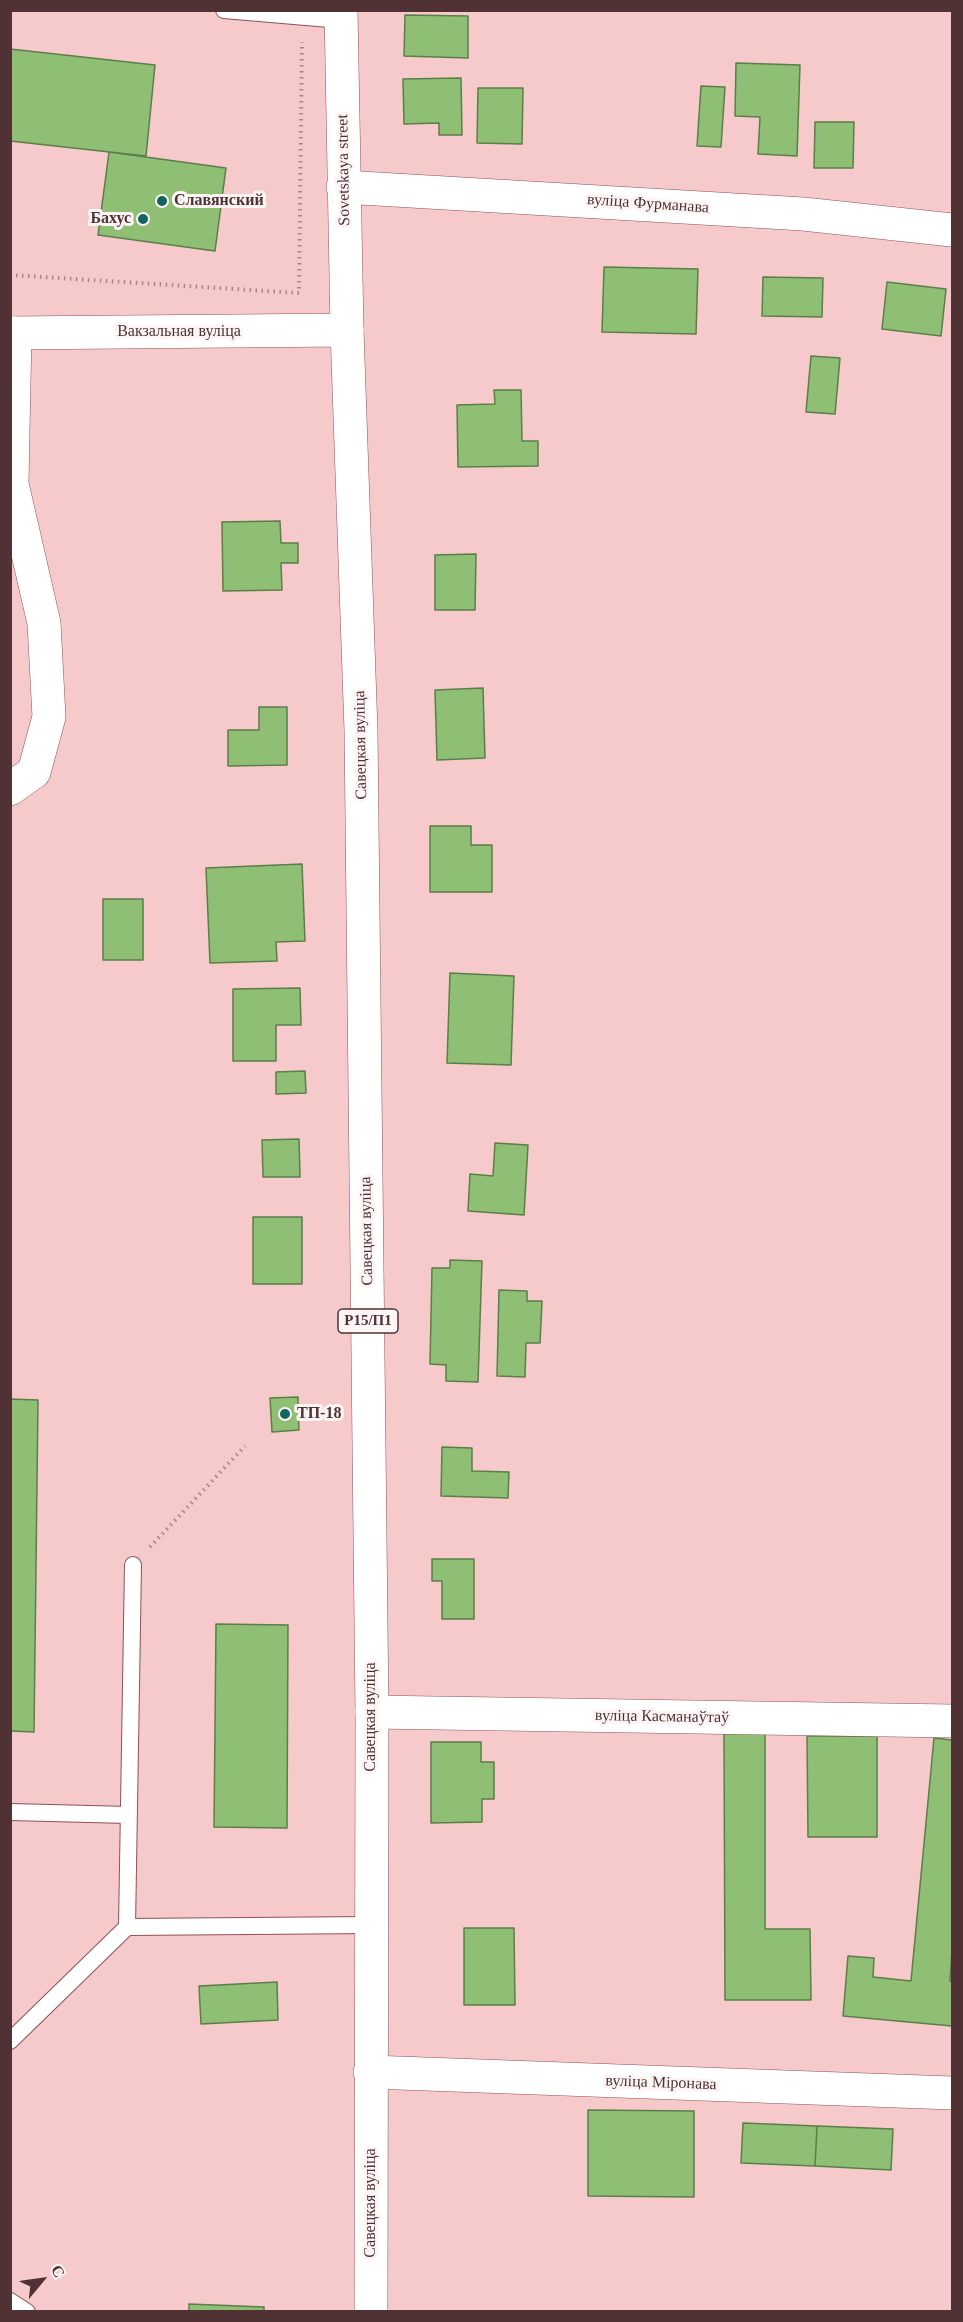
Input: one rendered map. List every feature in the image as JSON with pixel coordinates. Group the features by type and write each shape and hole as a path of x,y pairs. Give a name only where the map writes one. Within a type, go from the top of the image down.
{"main road":[{"name":"Sovetskaya street","path":"341,15 347,330"},
{"name":"вуліца Фурманава","path":"343,187 803,214 952,230"},
{"name":"Вакзальная вуліца","path":"13,333 347,330"},
{"name":"Савецкая вуліца","path":"347,330 362,731 372,1712 371,2312"},
{"path":"10,789 34,772 49,717 44,623 12,484 13,333"},
{"name":"вуліца Касманаўтаў","path":"372,1712 952,1721"},
{"name":"вуліца Міронава","path":"370,2072 952,2093"}],"lane":[{"path":"224,10 302,17 341,15"},
{"path":"127,1927 133,1565"},
{"path":"10,1812 129,1815"},
{"path":"10,2041 127,1927 372,1925"},
{"path":"10,2301 27,2312"}],"path":[{"path":"10,275 299,293 302,17"},
{"path":"133,1565 245,1446"}],"building":[{"path":"405,15 468,16 468,58 404,56"},
{"path":"10,49 155,65 146,156 10,141"},
{"path":"736,63 800,65 797,156 758,154 760,117 735,116"},
{"path":"461,78 462,135 439,135 439,123 404,124 403,79"},
{"path":"701,86 725,87 721,147 697,146"},
{"path":"478,88 523,88 522,144 477,143"},
{"path":"815,122 854,122 853,168 814,168"},
{"name":"Славянский","path":"109,152 226,168 215,251 98,235"},
{"path":"604,267 698,269 696,334 602,332"},
{"path":"763,277 823,278 822,317 762,316"},
{"path":"887,282 946,289 941,336 882,329"},
{"path":"811,356 840,358 835,414 806,412"},
{"path":"494,390 521,390 522,441 538,441 538,466 458,467 457,405 495,404"},
{"path":"280,521 281,543 298,543 298,563 281,563 282,590 223,591 222,522"},
{"path":"476,554 475,610 435,610 435,555"},
{"path":"483,688 485,758 437,760 435,690"},
{"path":"259,707 287,707 287,765 228,766 228,730 259,730"},
{"path":"430,826 471,826 471,845 492,845 492,892 430,892"},
{"path":"302,864 305,941 276,942 277,961 210,963 206,868"},
{"path":"103,899 143,899 143,960 103,960"},
{"path":"450,973 514,976 511,1065 447,1063"},
{"path":"300,988 301,1025 276,1025 276,1061 233,1061 233,989"},
{"path":"305,1071 306,1093 276,1094 276,1072"},
{"path":"299,1139 300,1177 263,1177 262,1140"},
{"path":"495,1143 528,1145 524,1215 468,1211 470,1174 493,1176"},
{"path":"253,1217 302,1217 302,1284 253,1284"},
{"path":"450,1260 482,1261 478,1382 446,1381 446,1365 430,1364 432,1268 450,1268"},
{"path":"499,1290 527,1291 527,1301 542,1301 540,1343 526,1343 525,1377 497,1376"},
{"name":"ТП-18","path":"298,1397 299,1430 272,1432 270,1398"},
{"path":"10,1399 38,1400 34,1732 10,1731"},
{"path":"442,1447 472,1448 472,1471 509,1472 508,1498 441,1496"},
{"path":"432,1559 474,1559 474,1619 442,1619 442,1581 432,1581"},
{"path":"216,1624 288,1625 287,1828 214,1827"},
{"path":"724,1733 765,1733 765,1929 810,1929 811,2000 725,2000"},
{"path":"807,1736 877,1736 877,1837 808,1837"},
{"path":"934,1738 952,1740 950,1981 952,1981 952,2026 843,2016 848,1956 874,1958 873,1977 911,1981"},
{"path":"431,1742 481,1742 481,1762 494,1762 494,1799 482,1799 482,1822 431,1823"},
{"path":"464,1928 514,1928 515,2005 464,2005"},
{"path":"277,1982 278,2020 201,2024 199,1986"},
{"path":"588,2110 694,2111 694,2197 588,2196"},
{"path":"743,2123 817,2126 815,2166 741,2163"},
{"path":"817,2126 893,2129 891,2170 815,2166"},
{"path":"189,2304 264,2307 264,2312 189,2312"}],"place":[{"name":"Славянский","path":"162,201"},
{"name":"Бахус","path":"143,219"},
{"name":"ТП-18","path":"285,1414"}]}
